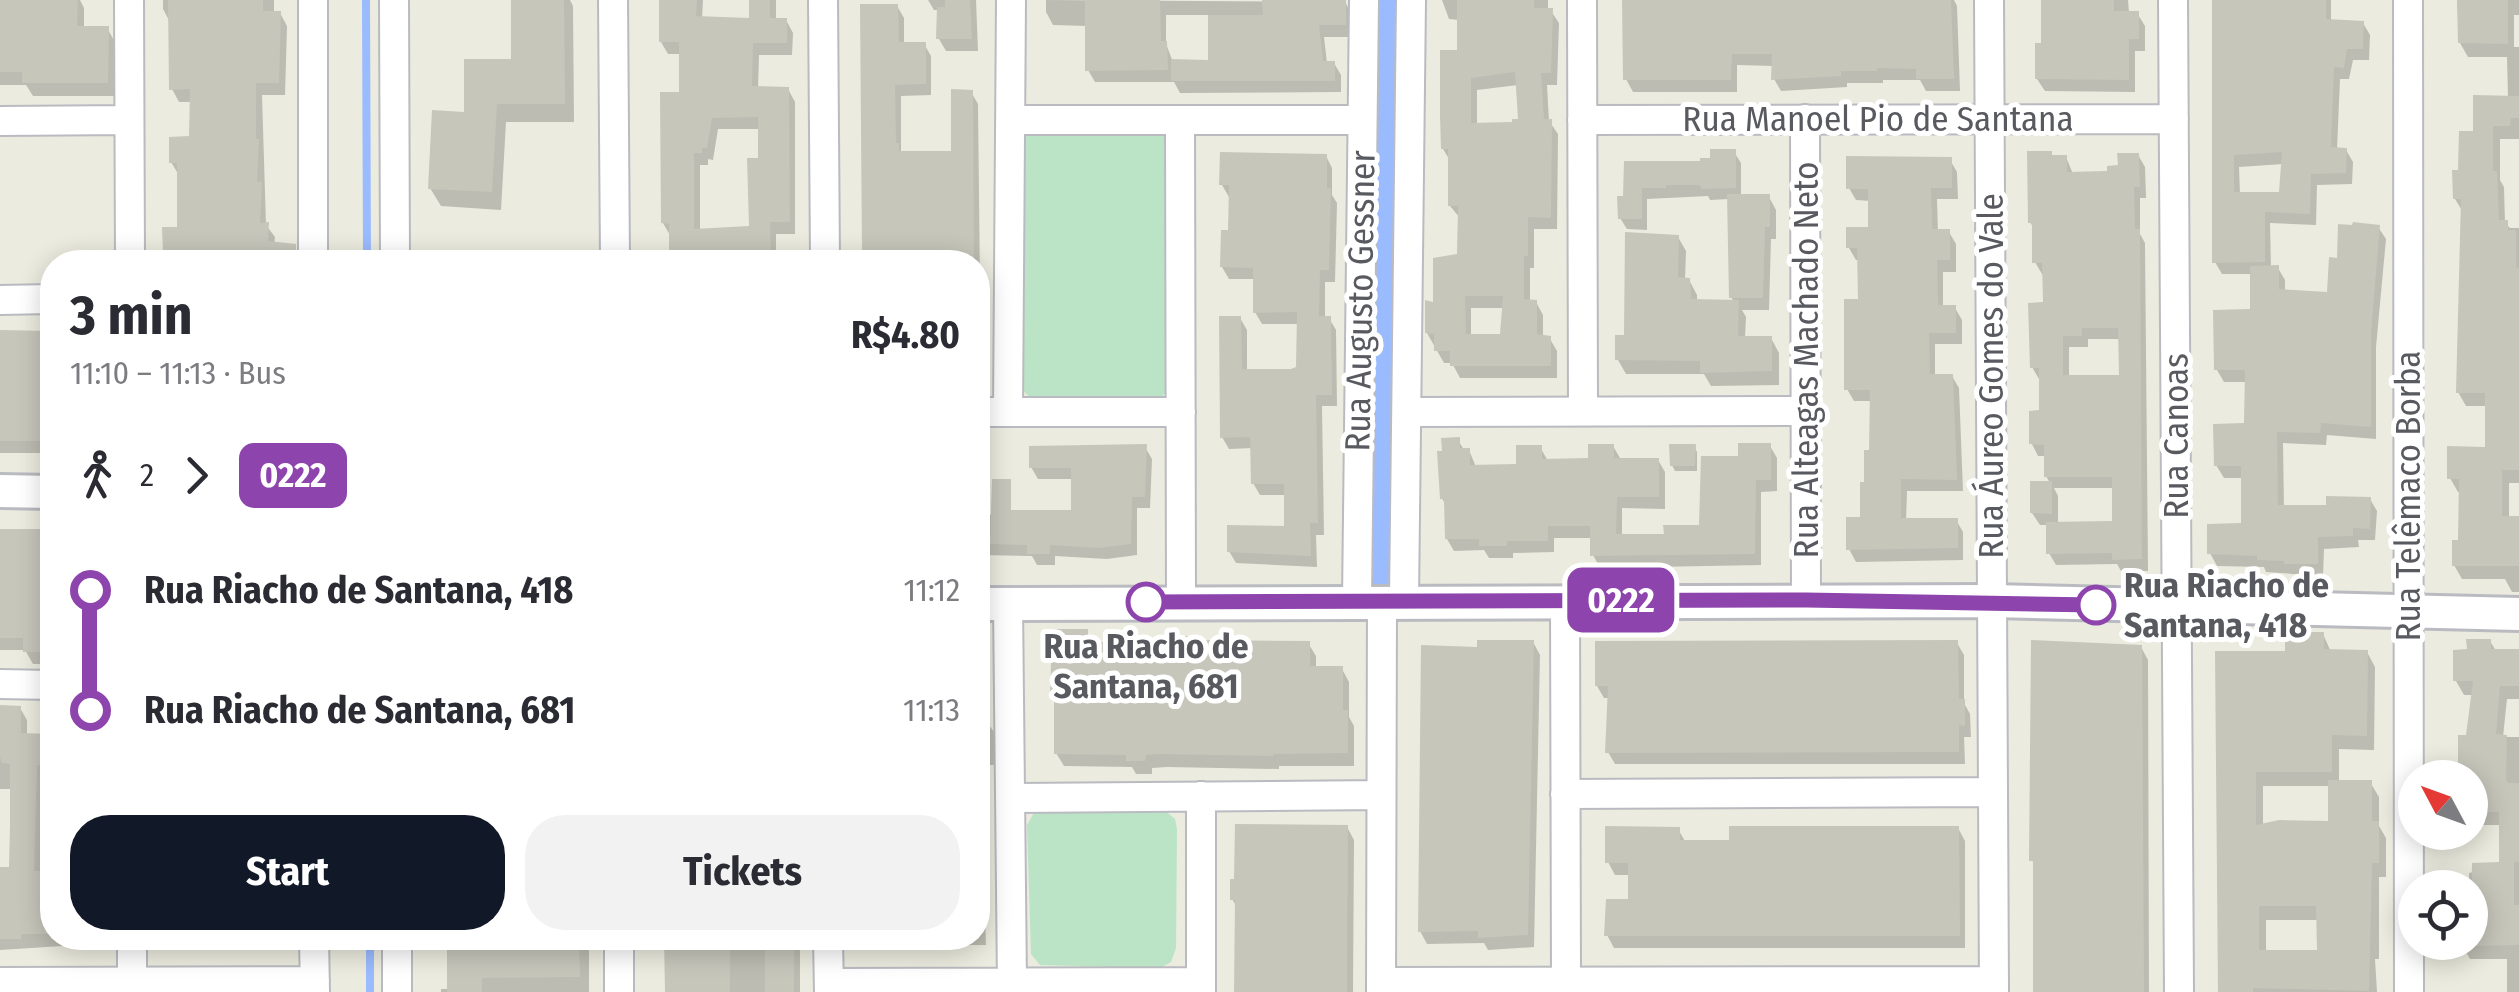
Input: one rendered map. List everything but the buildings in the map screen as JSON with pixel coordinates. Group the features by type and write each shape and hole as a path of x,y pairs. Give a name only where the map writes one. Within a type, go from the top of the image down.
{"street":[{"path":"129,0 130,250"},
{"path":"313,0 313,250"},
{"path":"394,0 394,250"},
{"path":"613,0 615,250"},
{"path":"823,0 824,250"},
{"path":"1008,412 1010,0"},
{"name":"Rua Augusto Gessner","path":"1364,0 1362,120 1381,601"},
{"name":"Rua Augusto Gessner","path":"1381,601 1407,412 1410,0"},
{"path":"1582,0 1583,411"},
{"name":"Rua Áureo Gomes do Vale","path":"1988,0 1994,986"},
{"name":"Rua Canoas","path":"2174,0 2179,992"},
{"name":"Rua Telêmaco Borba","path":"2408,0 2409,992"},
{"name":"Rua Alteagas Machado Neto","path":"1806,119 1806,600"},
{"name":"Rua Manoel Pio de Santana","path":"1582,120 2174,119"},
{"path":"0,121 130,120"},
{"path":"1010,120 1362,120"},
{"path":"1180,120 1181,602"},
{"path":"0,300 40,300"},
{"path":"1407,412 1806,411"},
{"path":"990,412 1181,412"},
{"path":"0,492 40,492"},
{"path":"1381,601 1381,987 1566,982 1994,986"},
{"path":"1565,601 1566,982"},
{"path":"1012,982 1010,798 993,604 1992,601 2519,614"},
{"path":"0,684 40,685"},
{"path":"1566,794 1993,792"},
{"path":"1010,798 1381,795"},
{"path":"828,950 828,988 1012,982 1202,987 1201,796"},
{"path":"132,950 132,982"},
{"path":"0,982 314,986 314,950"},
{"path":"397,950 397,992"},
{"path":"619,950 619,992"}],"green space":[{"path":"1033,129 1167,135 1168,390 1158,401 1032,400 1022,389 1022,151 1023,140"},
{"path":"1163,809 1175,819 1177,829 1176,948 1171,962 1160,968 1040,965 1031,954 1027,825 1035,811"}],"waterway":[{"path":"366,0 367,250"},
{"path":"1379,589 1390,0"},
{"path":"370,950 370,992"}],"bus line":[{"name":"0222","path":"1146,602 1806,600 2096,605"}],"place":[{"name":"Rua Riacho de Santana, 681","path":"1146,602"},
{"name":"Rua Riacho de Santana, 418","path":"2096,605"}]}
